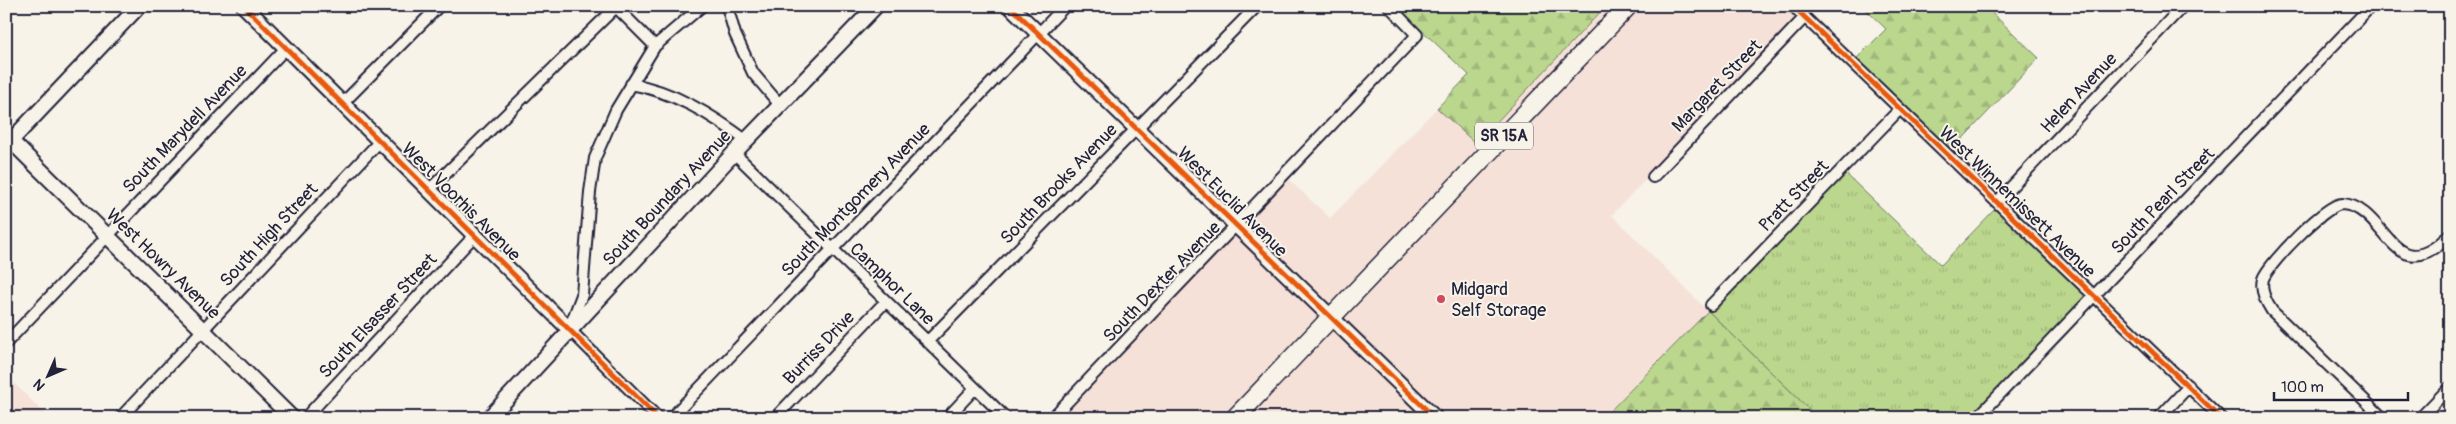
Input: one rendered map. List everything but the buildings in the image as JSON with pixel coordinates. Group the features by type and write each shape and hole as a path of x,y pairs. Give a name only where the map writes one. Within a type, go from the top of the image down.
{"highway":[{"name":"SR 15A","path":"1239,416 1628,6"}],"street":[{"path":"8,141 139,6"},
{"name":"West Voorhis Avenue","path":"244,6 658,418"},
{"path":"342,104 439,6"},
{"path":"569,329 582,295 590,192 595,158 616,110 655,46 702,6"},
{"path":"727,6 735,34 753,73 780,105"},
{"name":"South Boundary Avenue","path":"488,418 734,153 876,6"},
{"name":"West Euclid Avenue","path":"1010,6 1137,127 1330,318 1435,418"},
{"name":"South Montgomery Avenue","path":"671,418 1065,6"},
{"name":"South Brooks Avenue","path":"928,342 1257,6"},
{"name":"South Dexter Avenue","path":"1052,418 1418,35 1389,6"},
{"name":"West Winnemissett Avenue","path":"1793,6 2221,418"},
{"name":"Helen Avenue","path":"1998,202 2183,6"},
{"name":"South Pearl Street","path":"1977,418 2210,177 2371,6"},
{"path":"429,190 615,7 655,46"},
{"name":"Margaret Street","path":"1653,176 1804,17"},
{"name":"South Marydell Avenue","path":"6,343 286,48"},
{"path":"631,84 652,88 689,104 747,141"},
{"name":"Pratt Street","path":"1711,305 1900,109"},
{"name":"West Howry Avenue","path":"8,141 107,235 292,418"},
{"name":"South High Street","path":"120,418 380,141"},
{"name":"Camphor Lane","path":"734,153 1006,418"},
{"path":"2382,418 2272,311 2264,298 2262,281 2268,268 2324,212 2339,204 2350,205 2361,212 2398,248 2409,254 2420,255 2437,247 2450,234"},
{"name":"South Elsasser Street","path":"305,418 475,236"},
{"name":"Burriss Drive","path":"775,418 886,301"},
{"path":"2159,418 2189,386"},
{"path":"2420,418 2450,387"},
{"path":"947,418 975,388"}],"shaded area":[{"path":"1606,6 1621,6 1330,311 1243,224 1287,178 1330,218 1437,108 1476,144"},
{"path":"1634,6 1785,6 1798,18 1612,215 1708,311 1603,418 1445,418 1336,317"},
{"path":"1236,232 1323,318 1228,418 1058,418"},
{"path":"1329,325 1423,412 1418,418 1251,418 1246,413"},
{"path":"6,375 49,418 6,418"}],"green space":[{"path":"1396,6 1606,6 1476,144 1437,108 1469,75"},
{"path":"1862,6 1998,6 1992,13 2039,58 1951,151 1856,59 1886,29"},
{"path":"1845,173 1941,265 1996,208 2087,296 1971,418 1803,418 1810,410 1708,311 1711,312"},
{"path":"1708,311 1810,410 1803,418 1603,418"}],"cycle path":[{"path":"244,6 658,418"},
{"path":"1010,6 1435,418"},
{"path":"1793,6 2221,418"}],"place":[{"name":"Midgard Self Storage","path":"1441,299"}]}
